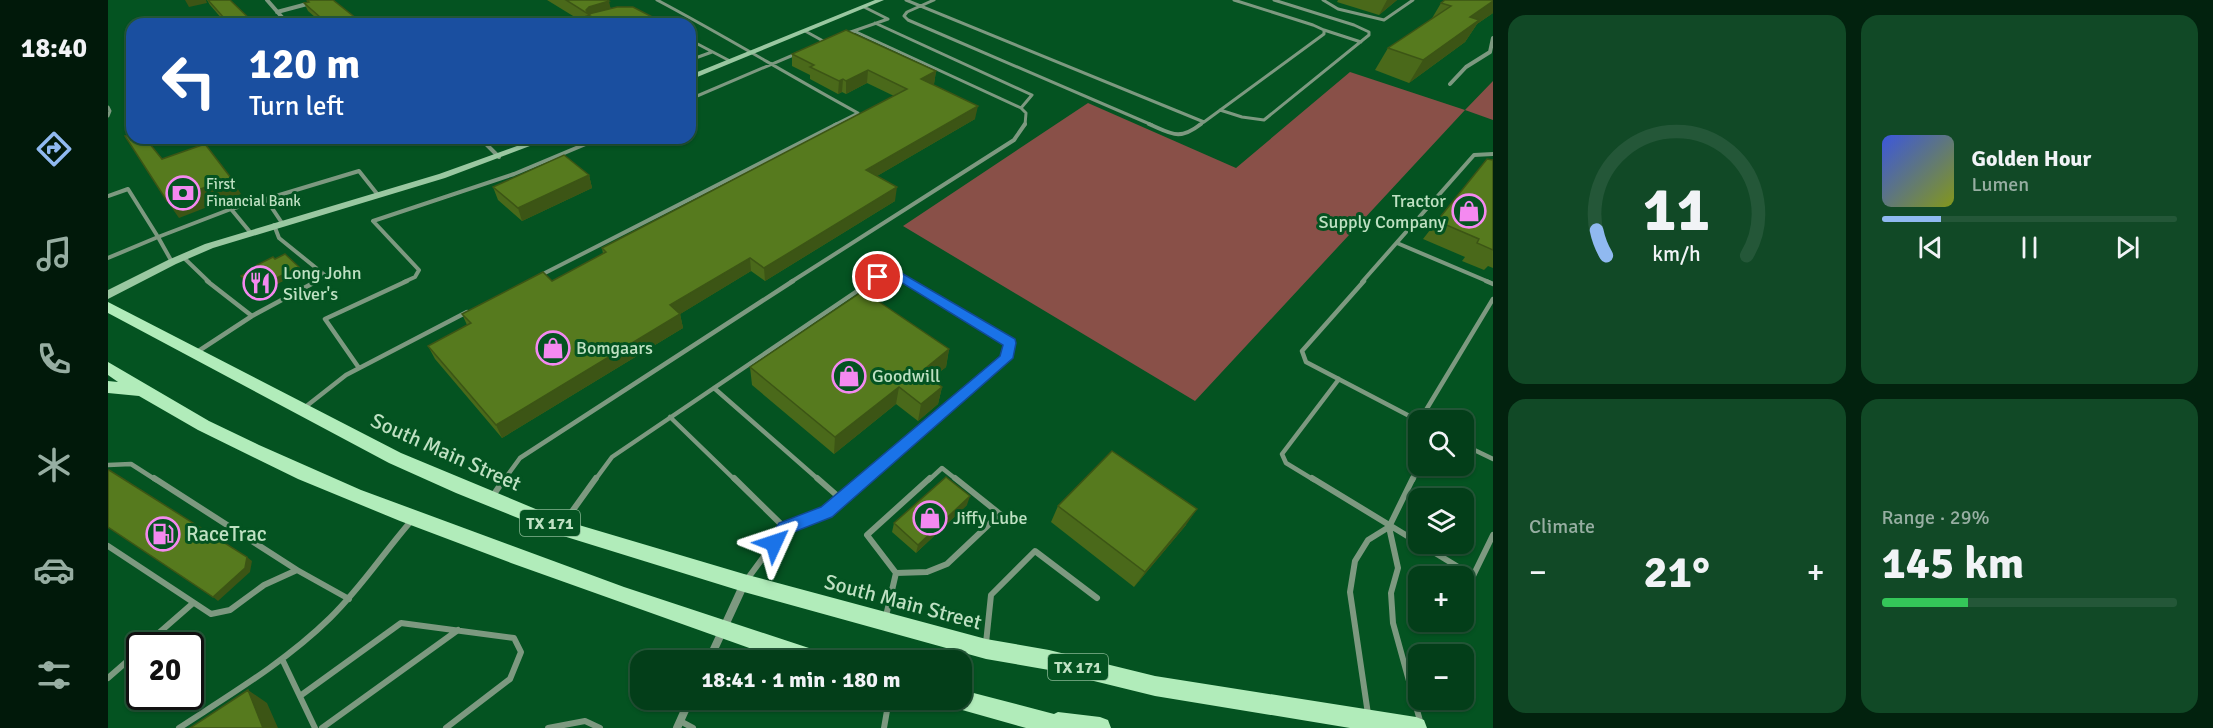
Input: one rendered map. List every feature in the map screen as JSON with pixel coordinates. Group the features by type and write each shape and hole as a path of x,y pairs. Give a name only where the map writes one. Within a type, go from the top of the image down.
{"main road":[{"name":"South Main Street","path":"108,307 394,458 560,527 744,583 986,649 1049,660 1155,686 1416,728"},
{"name":"TX 171","path":"108,368 141,390 269,458 327,485 413,520 722,632 782,650"},
{"path":"108,387 141,390"},
{"path":"972,703 1067,728"},
{"path":"1043,722 1100,728"}],"street":[{"path":"267,0 283,18"},
{"path":"278,12 322,0"},
{"path":"696,76 881,0"},
{"path":"1450,84 1466,67 1490,52 1493,38"},
{"path":"108,296 183,257 250,232 378,195 499,157 532,144"},
{"path":"713,650 744,583"},
{"path":"678,724 685,710"}],"lane":[{"path":"657,0 691,18"},
{"path":"906,0 1204,122"},
{"path":"934,0 904,15 908,20 1172,134 1188,134 1324,34 1323,30"},
{"path":"1234,0 1361,42"},
{"path":"1220,110 1242,117 1264,120 1369,35 1369,32 1354,24 1274,0"},
{"path":"1323,0 1338,9 1384,20 1413,0"},
{"path":"835,38 888,18 864,7"},
{"path":"531,280 858,113 696,21"},
{"path":"875,23 1032,95 1021,108"},
{"path":"805,31 826,41 817,45"},
{"path":"490,499 520,458 1014,140 1026,125 1026,113 1021,108 854,31"},
{"path":"696,43 730,62"},
{"path":"696,96 807,49"},
{"path":"696,58 712,52"},
{"path":"108,107 110,111 108,116"},
{"path":"486,144 499,157"},
{"path":"359,368 324,320 416,277 419,270 373,221 514,174 586,144"},
{"path":"1408,415 1306,362 1302,351 1474,155 1493,154"},
{"path":"108,258 231,209 359,171 378,195"},
{"path":"108,196 128,189 172,262"},
{"path":"195,353 252,316 326,276 279,238 278,224 266,199"},
{"path":"231,209 250,232"},
{"path":"1397,243 1493,284"},
{"path":"183,257 196,272 252,316"},
{"path":"560,527 612,457 878,277 898,275 1010,343 1006,358 827,512 785,528 744,583"},
{"path":"1427,410 1493,299"},
{"path":"302,409 332,385 359,368 468,312"},
{"path":"1339,379 1282,454 1286,463 1473,576 1493,535"},
{"path":"714,388 841,499"},
{"path":"670,417 785,528"},
{"path":"1474,450 1493,459"},
{"path":"108,465 131,464 297,570 349,599"},
{"path":"942,468 1000,514 947,564 927,572 896,573 867,535 942,468"},
{"path":"1370,721 1362,684 1350,592 1355,561 1368,540 1389,527 1414,476"},
{"path":"179,728 283,661 349,599 388,547 413,520"},
{"path":"1389,527 1398,568 1390,593 1393,623 1422,728"},
{"path":"108,546 192,604 211,614 230,610 264,585 297,570"},
{"path":"986,649 991,595 1035,551 1097,598"},
{"path":"885,622 896,573"},
{"path":"160,632 192,604"},
{"path":"300,696 401,623 514,638 521,652 510,679 446,728"},
{"path":"322,728 458,630"},
{"path":"283,661 315,728"},
{"path":"108,678 126,662"},
{"path":"884,728 887,710"},
{"path":"548,728 585,721 600,728"},
{"path":"678,724 693,728"}],"shaded area":[{"path":"1350,72 1465,110 1195,401 903,226 1088,103 1236,168"},
{"path":"1493,81 1493,120 1465,110"}],"building":[{"path":"208,0 230,0 249,18 224,18"},
{"path":"307,0 333,0 356,18 321,18 304,3 309,2"},
{"path":"566,0 609,1 589,7 586,10 589,14 617,7 633,7 654,18 581,18 590,15"},
{"path":"1445,0 1493,1 1470,17 1479,20 1423,60 1388,48 1451,6 1441,3"},
{"path":"846,30 936,71 921,79 978,106 866,170 897,187 764,268 750,258 670,305 680,314 496,425 428,346 471,323 462,314 543,272 552,281 606,252 602,248 907,89 868,70 846,81 843,79 839,81 810,67 814,65 792,54"},
{"path":"130,144 150,144 162,159 205,144 231,178 167,201"},
{"path":"564,155 589,175 518,208 493,187"},
{"name":"Tractor Supply Company","path":"1487,159 1493,160 1493,250 1477,243 1479,239 1437,221"},
{"path":"285,254 299,267 254,289 241,276 260,267 257,265 273,257 275,259"},
{"name":"Goodwill","path":"863,291 949,349 921,372 942,387 921,404 899,387 835,437 750,367"},
{"path":"1112,451 1197,509 1145,572 1058,506"},
{"path":"109,470 247,557 245,568 213,597 108,527"},
{"name":"Jiffy Lube","path":"946,477 970,496 918,545 894,523"},
{"path":"248,690 263,728 190,728"}],"place":[{"name":"First Financial Bank","path":"183,193"},
{"name":"Tractor Supply Company","path":"1469,211"},
{"name":"Long John Silver's","path":"260,283"},
{"name":"Bomgaars","path":"553,348"},
{"name":"Goodwill","path":"849,376"},
{"name":"Jiffy Lube","path":"930,518"},
{"name":"RaceTrac","path":"163,534"}],"route":[{"path":"774,543 785,528 827,512 1006,358 1010,343 898,275 878,277"}]}
